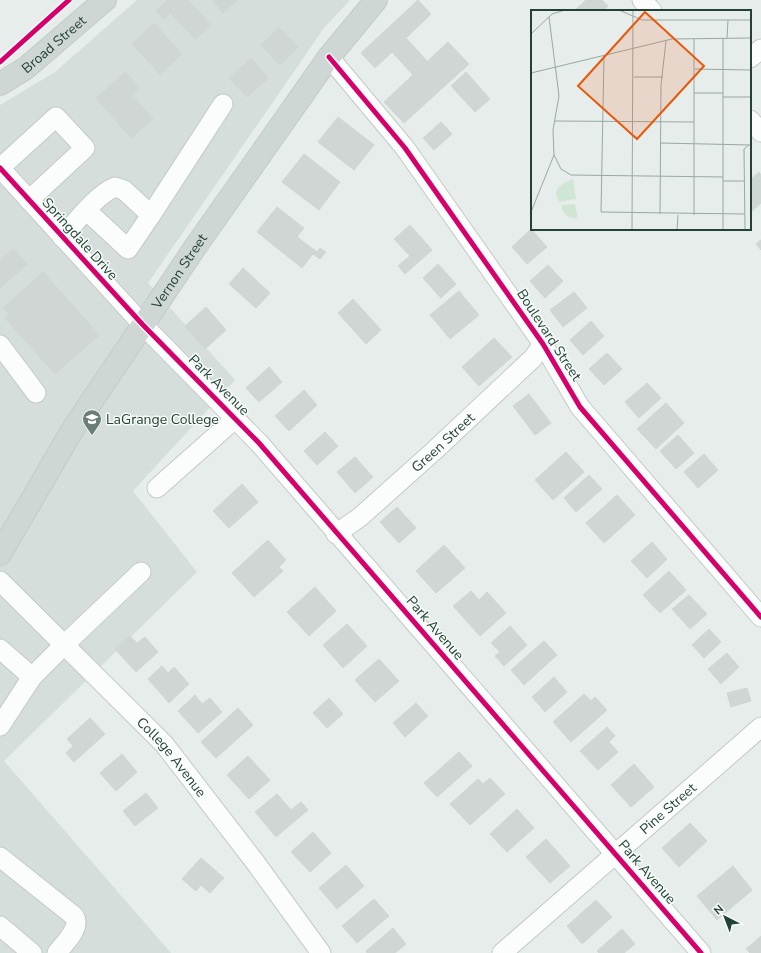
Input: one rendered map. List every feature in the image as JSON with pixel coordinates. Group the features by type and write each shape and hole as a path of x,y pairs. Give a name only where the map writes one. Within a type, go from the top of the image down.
{"main road":[{"name":"Broad Street","path":"0,84 26,68 105,0"},
{"name":"Vernon Street","path":"0,554 73,429 196,246 329,57 376,0"}],"street":[{"path":"642,0 651,10"},
{"path":"751,57 761,49"},
{"name":"Boulevard Street","path":"329,57 405,148 543,344 580,407 761,617"},
{"path":"87,211 128,249 223,104"},
{"path":"1,172 56,117 85,148 29,200"},
{"path":"751,121 761,132"},
{"name":"Springdale Drive","path":"1,172 29,200 143,326"},
{"path":"62,237 107,191 115,187 124,190 150,215"},
{"name":"Park Avenue","path":"143,326 236,418 259,443 336,534 701,953"},
{"name":"Green Street","path":"336,534 360,517 435,450 533,358 543,344"},
{"path":"0,345 36,392"},
{"path":"157,488 236,418"},
{"path":"0,726 32,677 141,572"},
{"name":"College Avenue","path":"0,581 164,744 256,862 321,953"},
{"path":"0,649 32,677"},
{"name":"Pine Street","path":"502,953 761,727"},
{"path":"0,857 74,916 77,921 76,927 57,953"},
{"path":"0,926 32,953"}],"shaded area":[{"name":"LaGrange College","path":"137,0 350,0 324,28 148,283 235,380 133,491 197,572 4,761 171,953 0,953 0,105 55,72"}],"building":[{"path":"168,0 188,0 211,25 195,39 171,13 164,20 156,11"},
{"path":"212,0 238,0 223,13"},
{"path":"418,0 431,14 406,38 427,61 413,75 392,52 375,68 361,53"},
{"path":"586,0 602,0 608,6 604,10 575,10"},
{"path":"154,23 182,54 160,74 132,44"},
{"path":"279,28 298,47 280,65 261,45"},
{"path":"448,42 469,64 404,123 384,102"},
{"path":"251,58 268,78 247,97 229,78"},
{"path":"125,72 140,88 132,95 153,119 131,138 96,98"},
{"path":"466,72 490,99 475,112 451,86"},
{"path":"338,117 374,145 354,170 318,142"},
{"path":"441,122 452,134 434,150 423,138"},
{"path":"304,154 340,182 319,210 282,182"},
{"path":"759,172 761,175 761,203 751,212 751,179"},
{"path":"277,207 304,228 297,237 317,252 320,248 326,252 320,259 313,254 302,268 257,232"},
{"path":"410,225 432,250 405,274 398,266 410,256 394,239"},
{"path":"531,229 547,247 527,264 512,247"},
{"path":"761,240 761,250 756,244"},
{"path":"13,249 27,264 0,288 0,261"},
{"path":"438,264 456,284 441,298 423,278"},
{"path":"548,265 563,281 545,298 530,281"},
{"path":"243,268 270,293 256,308 229,284"},
{"path":"43,272 99,335 55,374 5,318 9,314 3,308"},
{"path":"459,291 479,315 450,339 430,315"},
{"path":"574,292 587,308 563,327 550,310"},
{"path":"353,299 381,330 366,344 338,313"},
{"path":"206,307 226,330 205,349 185,326"},
{"path":"591,321 604,336 583,355 570,340"},
{"path":"494,338 512,357 479,386 462,367"},
{"path":"607,353 622,369 604,385 589,369"},
{"path":"269,367 282,382 259,402 246,388"},
{"path":"647,383 661,398 639,418 625,402"},
{"path":"304,390 317,405 289,431 275,416"},
{"path":"529,394 551,423 535,435 513,406"},
{"path":"666,403 684,423 656,449 637,429"},
{"path":"325,432 338,446 317,465 304,451"},
{"path":"678,435 694,453 676,469 660,451"},
{"path":"566,452 584,472 553,500 535,480"},
{"path":"704,454 718,470 698,488 684,472"},
{"path":"355,457 373,477 355,493 337,472"},
{"path":"589,475 602,489 576,512 564,498"},
{"path":"242,484 258,502 229,528 213,511"},
{"path":"617,495 635,515 604,543 586,523"},
{"path":"397,507 416,528 399,543 380,522"},
{"path":"268,540 286,560 279,567 283,571 254,597 232,573"},
{"path":"652,542 667,559 647,578 631,561"},
{"path":"444,545 465,568 436,593 416,571"},
{"path":"669,571 686,590 660,613 643,595"},
{"path":"315,587 336,611 309,636 287,612"},
{"path":"471,591 479,600 487,592 506,613 480,636 453,606"},
{"path":"689,595 707,614 690,629 672,609"},
{"path":"347,624 367,646 343,668 323,645"},
{"path":"510,626 527,645 504,666 495,656 500,652 491,643"},
{"path":"709,629 721,642 704,658 692,645"},
{"path":"130,636 137,643 145,637 158,652 136,672 115,649"},
{"path":"544,641 557,655 524,685 511,670"},
{"path":"727,653 739,667 721,684 708,669"},
{"path":"379,659 399,681 375,702 355,680"},
{"path":"162,666 168,673 174,667 189,684 169,703 148,679"},
{"path":"554,677 567,692 545,712 532,697"},
{"path":"747,688 751,701 731,707 727,693"},
{"path":"584,694 591,701 595,697 607,710 571,742 553,722"},
{"path":"195,695 202,704 210,698 222,712 198,733 178,711"},
{"path":"329,698 343,714 327,728 313,713"},
{"path":"416,703 428,716 405,737 393,723"},
{"path":"238,708 253,725 216,758 201,742"},
{"path":"90,718 105,734 74,762 66,753 73,746 67,739"},
{"path":"607,727 615,736 609,742 618,752 598,770 580,751"},
{"path":"459,752 472,766 437,797 424,783"},
{"path":"122,754 137,772 116,791 100,773"},
{"path":"248,756 270,780 249,799 227,775"},
{"path":"634,764 654,787 631,807 611,785"},
{"path":"490,778 505,794 470,825 450,804 478,779 483,784"},
{"path":"146,793 158,808 135,826 123,811"},
{"path":"277,794 291,810 301,802 308,810 276,837 255,812"},
{"path":"517,809 534,828 507,852 490,834"},
{"path":"690,823 707,841 679,867 662,848"},
{"path":"313,832 331,853 310,872 291,852"},
{"path":"546,839 570,866 550,883 526,857"},
{"path":"201,858 224,878 210,893 201,885 196,891 182,879"},
{"path":"346,865 364,886 337,909 319,888"},
{"path":"733,866 752,890 717,920 697,896"},
{"path":"374,899 389,916 357,943 342,926"},
{"path":"596,900 612,917 582,944 567,926"},
{"path":"393,928 406,944 395,953 367,953 366,951"},
{"path":"622,929 635,944 624,953 599,953 597,951"},
{"path":"761,936 761,953 750,953 746,949"}],"cycle path":[{"path":"0,62 69,0"},
{"path":"329,57 405,148 543,344 580,407 761,617"},
{"path":"0,168 143,325 259,443 701,953"}],"place":[{"name":"LaGrange College","path":"92,436"}]}
